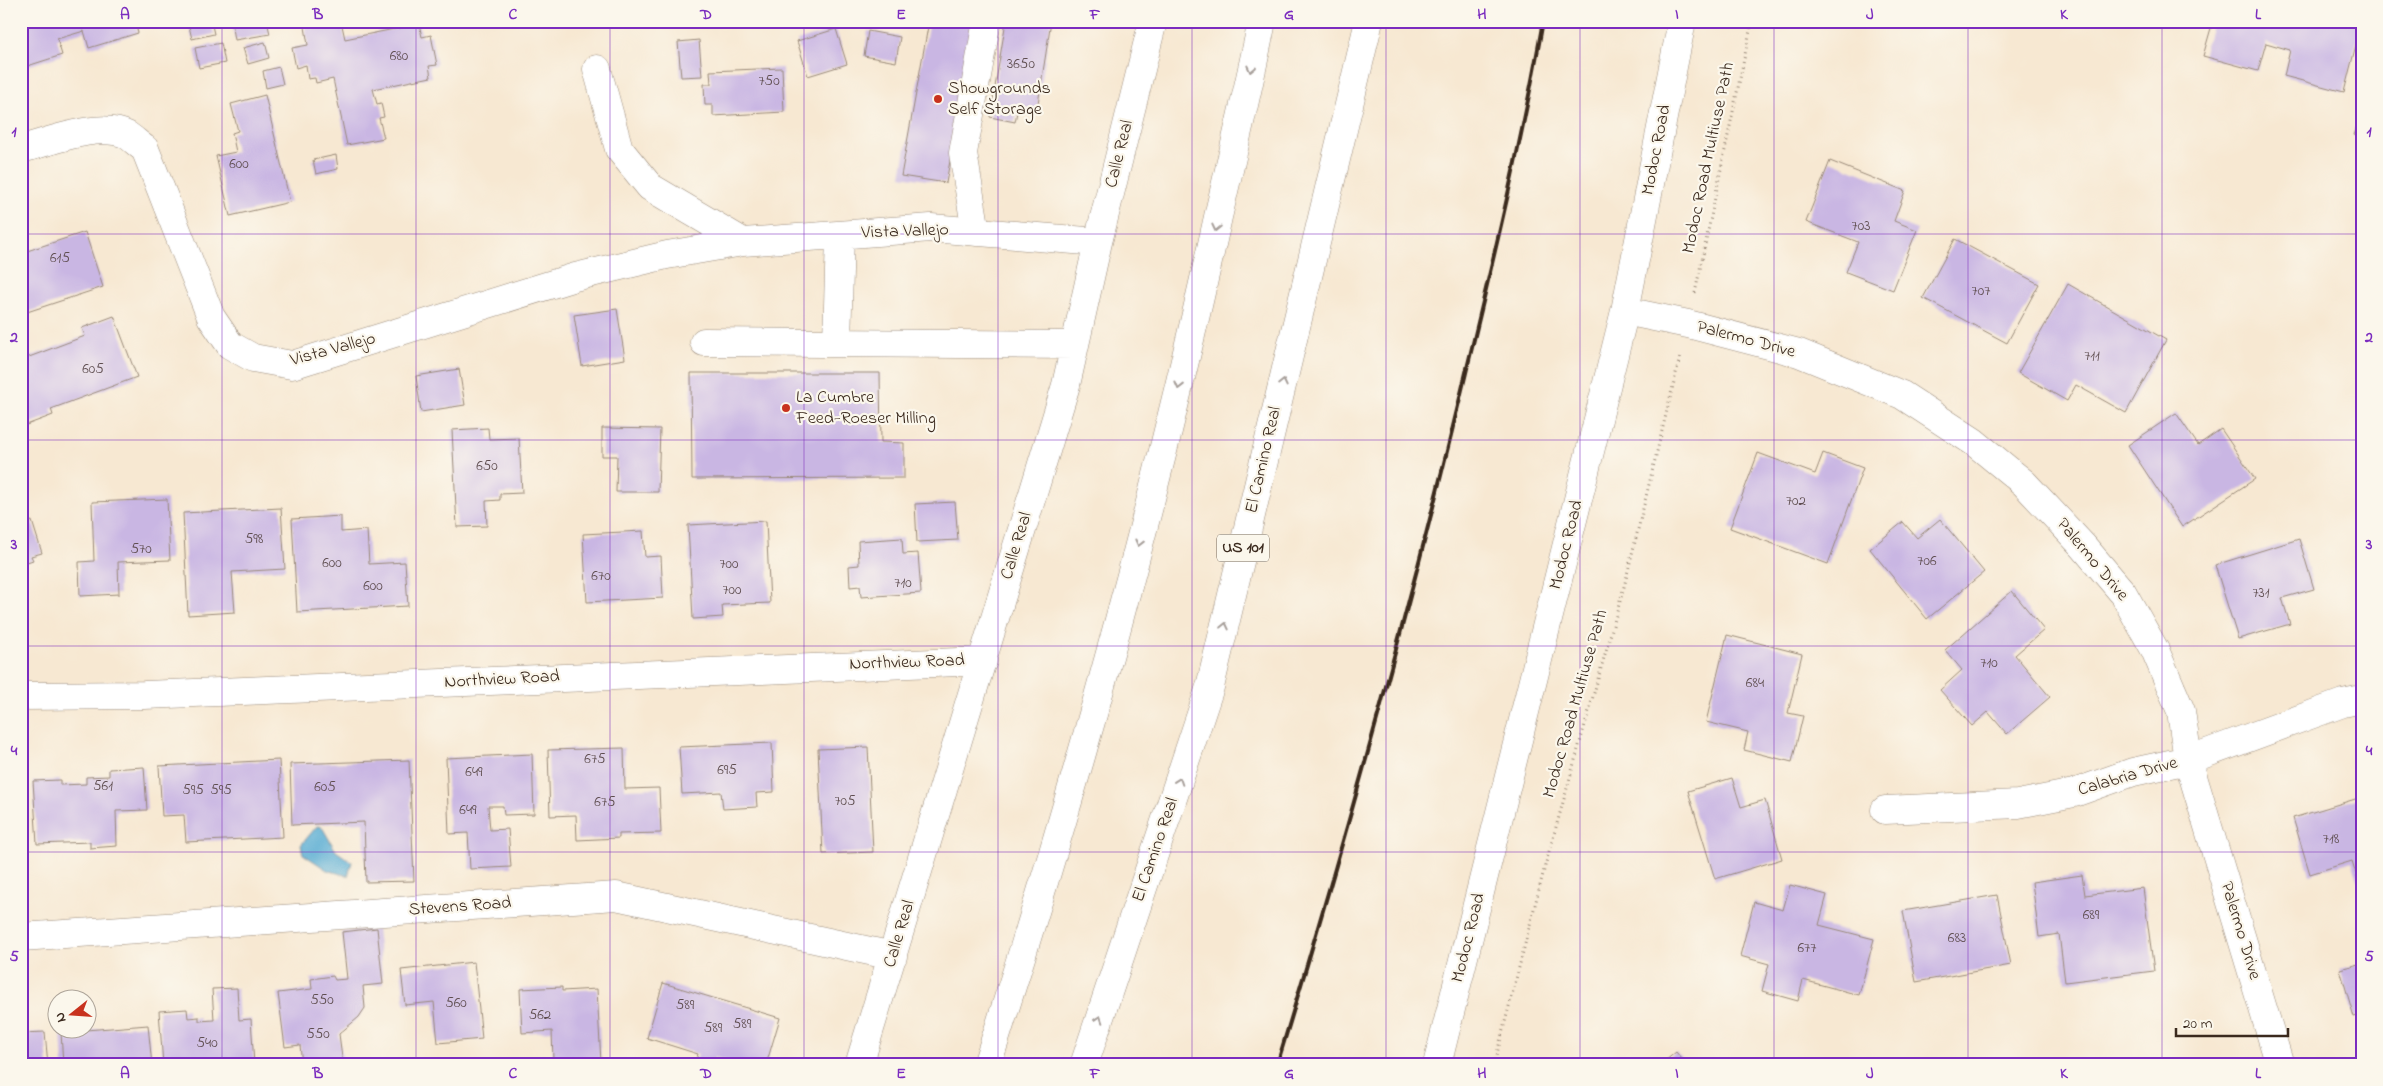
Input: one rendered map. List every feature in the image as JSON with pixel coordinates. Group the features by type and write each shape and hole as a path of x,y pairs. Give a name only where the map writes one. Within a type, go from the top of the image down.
{"main road":[{"path":"976,232 963,153 986,21"},
{"name":"Calle Real","path":"859,1065 1066,385 1098,242 1154,21"},
{"path":"988,1065 1025,947 1115,635 1191,339 1262,21"},
{"name":"El Camino Real","path":"1084,1065 1210,687 1369,21"},
{"name":"Modoc Road","path":"1437,1065 1625,311 1682,21"},
{"path":"597,69 619,149 650,186 743,242"},
{"name":"Vista Vallejo","path":"21,149 93,131 113,131 127,136 145,150 211,317 230,345 253,358 292,365 576,277 667,255 743,242 931,228 1098,242"},
{"path":"837,342 840,235"},
{"name":"Palermo Drive","path":"1625,311 1688,324 1799,353 1902,396 1974,442 2024,483 2083,546 2123,593 2155,650 2181,711 2188,760 2280,1065"},
{"path":"704,342 1075,345"},
{"name":"Northview Road","path":"21,696 144,695 983,661"},
{"name":"Calabria Drive","path":"1885,810 2018,804 2074,793 2133,772 2188,760 2343,702 2362,699"},
{"name":"Stevens Road","path":"21,937 616,896 893,956"}],"path":[{"name":"Modoc Road Multiuse Path","path":"1694,300 1752,21"},
{"name":"Modoc Road Multiuse Path","path":"1494,1065 1545,866 1624,588 1682,350"}],"water":[{"path":"317,826 322,827 336,851 352,862 348,876 327,870 303,854 301,845"}],"building":[{"path":"21,21 135,21 138,33 89,48 84,31 57,39 62,55 21,68"},
{"path":"211,21 214,34 192,39 188,22"},
{"path":"267,21 270,34 235,40 232,22"},
{"path":"304,21 341,21 345,39 419,24 422,37 431,35 437,65 429,66 431,77 373,89 377,104 381,103 384,117 379,118 384,138 347,145 333,79 316,83 315,78 308,79 306,65 296,68 292,48 308,45"},
{"name":"Showgrounds Self Storage","path":"929,21 975,21 946,183 901,176"},
{"name":"Showgrounds Self Storage","path":"1006,21 1051,21 1037,110 1018,107 1015,122 990,117"},
{"path":"2213,21 2362,21 2344,92 2284,76 2290,50 2266,43 2258,71 2203,56"},
{"path":"836,29 847,64 808,76 797,41"},
{"path":"868,31 900,37 896,62 864,56"},
{"path":"699,40 702,76 681,77 678,42"},
{"path":"265,42 269,58 248,64 243,48"},
{"path":"221,43 225,63 199,68 195,48"},
{"path":"279,67 283,84 266,88 263,71"},
{"path":"782,68 784,112 713,116 713,105 705,105 704,84 711,84 710,71"},
{"path":"265,95 290,202 230,216 216,156 236,152 232,133 238,131 231,104"},
{"path":"2362,115 2362,138 2354,135"},
{"path":"336,155 338,169 316,174 313,160"},
{"path":"1830,161 1905,191 1894,221 1917,230 1893,290 1846,272 1858,242 1806,222"},
{"path":"85,232 103,287 21,314 21,253"},
{"path":"1955,239 2039,284 2007,343 1923,298"},
{"path":"2068,284 2166,340 2126,413 2076,385 2067,401 2018,373"},
{"path":"617,309 625,359 582,366 574,315"},
{"path":"114,316 137,377 51,409 53,415 21,427 21,360 85,336 82,328"},
{"path":"459,369 465,405 421,412 416,376"},
{"name":"La Cumbre Feed-Roeser Milling","path":"691,373 880,373 881,442 904,443 904,478 692,479"},
{"path":"2176,413 2198,445 2221,429 2255,479 2182,527 2128,445"},
{"path":"488,428 489,439 519,438 522,493 500,494 500,500 486,501 487,526 457,527 452,430"},
{"path":"602,428 660,429 658,492 616,492 617,456 602,456"},
{"path":"1758,453 1815,474 1823,453 1863,468 1828,564 1730,528"},
{"path":"167,499 170,560 118,562 119,594 80,596 79,562 94,561 92,502"},
{"path":"955,502 958,540 917,542 915,504"},
{"path":"281,508 285,569 232,572 235,612 188,615 183,513"},
{"path":"341,516 341,532 367,530 369,564 405,562 408,606 297,612 292,519"},
{"path":"1940,519 1984,572 1927,619 1870,549 1903,522 1917,538"},
{"path":"32,521 42,553 31,556 33,560 21,564 21,524"},
{"path":"766,521 770,603 722,605 723,617 693,619 688,525"},
{"path":"643,531 645,557 661,556 663,598 587,602 583,534"},
{"path":"902,538 903,554 918,553 921,593 861,597 860,586 850,587 849,566 859,565 858,541"},
{"path":"2299,539 2314,589 2282,598 2290,624 2238,639 2215,565"},
{"path":"2012,591 2044,630 2015,655 2050,697 2007,734 1988,712 1972,726 1940,690 1962,670 1945,650"},
{"path":"1727,635 1802,654 1788,713 1803,716 1792,762 1744,750 1748,732 1706,722"},
{"path":"772,743 774,792 756,793 757,807 723,809 721,792 682,794 679,747"},
{"path":"868,747 873,852 823,854 818,749"},
{"path":"624,748 625,789 659,788 661,833 619,834 619,838 577,840 576,815 550,816 548,750"},
{"path":"532,754 534,814 504,815 503,806 488,806 490,830 508,829 511,867 470,869 468,833 449,834 446,758"},
{"path":"279,760 283,837 186,842 184,815 162,816 159,766"},
{"path":"409,760 414,881 366,882 364,822 292,825 290,764"},
{"path":"144,767 147,810 116,811 117,846 90,848 90,842 37,844 33,781 60,780 60,785 86,784 86,777 109,776 109,769"},
{"path":"1732,778 1741,807 1765,800 1782,859 1715,879 1688,791"},
{"path":"2362,797 2362,886 2360,886 2352,861 2310,874 2293,818"},
{"path":"2082,875 2085,895 2143,888 2154,971 2065,982 2059,934 2039,937 2032,882"},
{"path":"1790,885 1827,895 1819,925 1874,939 1859,995 1803,980 1798,1001 1762,991 1769,964 1740,956 1754,902 1783,910"},
{"path":"1997,895 2011,965 1916,982 1903,911"},
{"path":"377,928 383,984 363,986 365,1008 359,1017 339,1034 343,1065 302,1065 300,1045 285,1047 278,993 312,989 311,979 333,976 335,980 347,979 342,932"},
{"path":"474,962 482,1039 438,1043 434,1002 405,1005 401,970"},
{"path":"2362,963 2362,1015 2354,1017 2340,969"},
{"path":"663,983 780,1018 766,1065 741,1065 714,1057 711,1065 694,1065 698,1054 647,1038"},
{"path":"562,987 562,991 597,989 601,1063 565,1065 565,1059 553,1060 552,1031 522,1033 520,989"},
{"path":"237,988 239,1020 251,1019 254,1064 163,1065 159,1011 187,1009 188,1018 199,1017 199,1021 214,1020 212,989"},
{"path":"148,1025 152,1065 63,1065 61,1038 98,1038 98,1029"},
{"path":"45,1032 48,1065 21,1065 21,1033"},
{"path":"1676,1052 1687,1065 1660,1065"}],"railway":[{"path":"1277,1065 1354,802 1448,449 1518,149 1543,21"}],"place":[{"name":"Showgrounds Self Storage","path":"938,99"},
{"name":"La Cumbre Feed-Roeser Milling","path":"786,408"}]}
